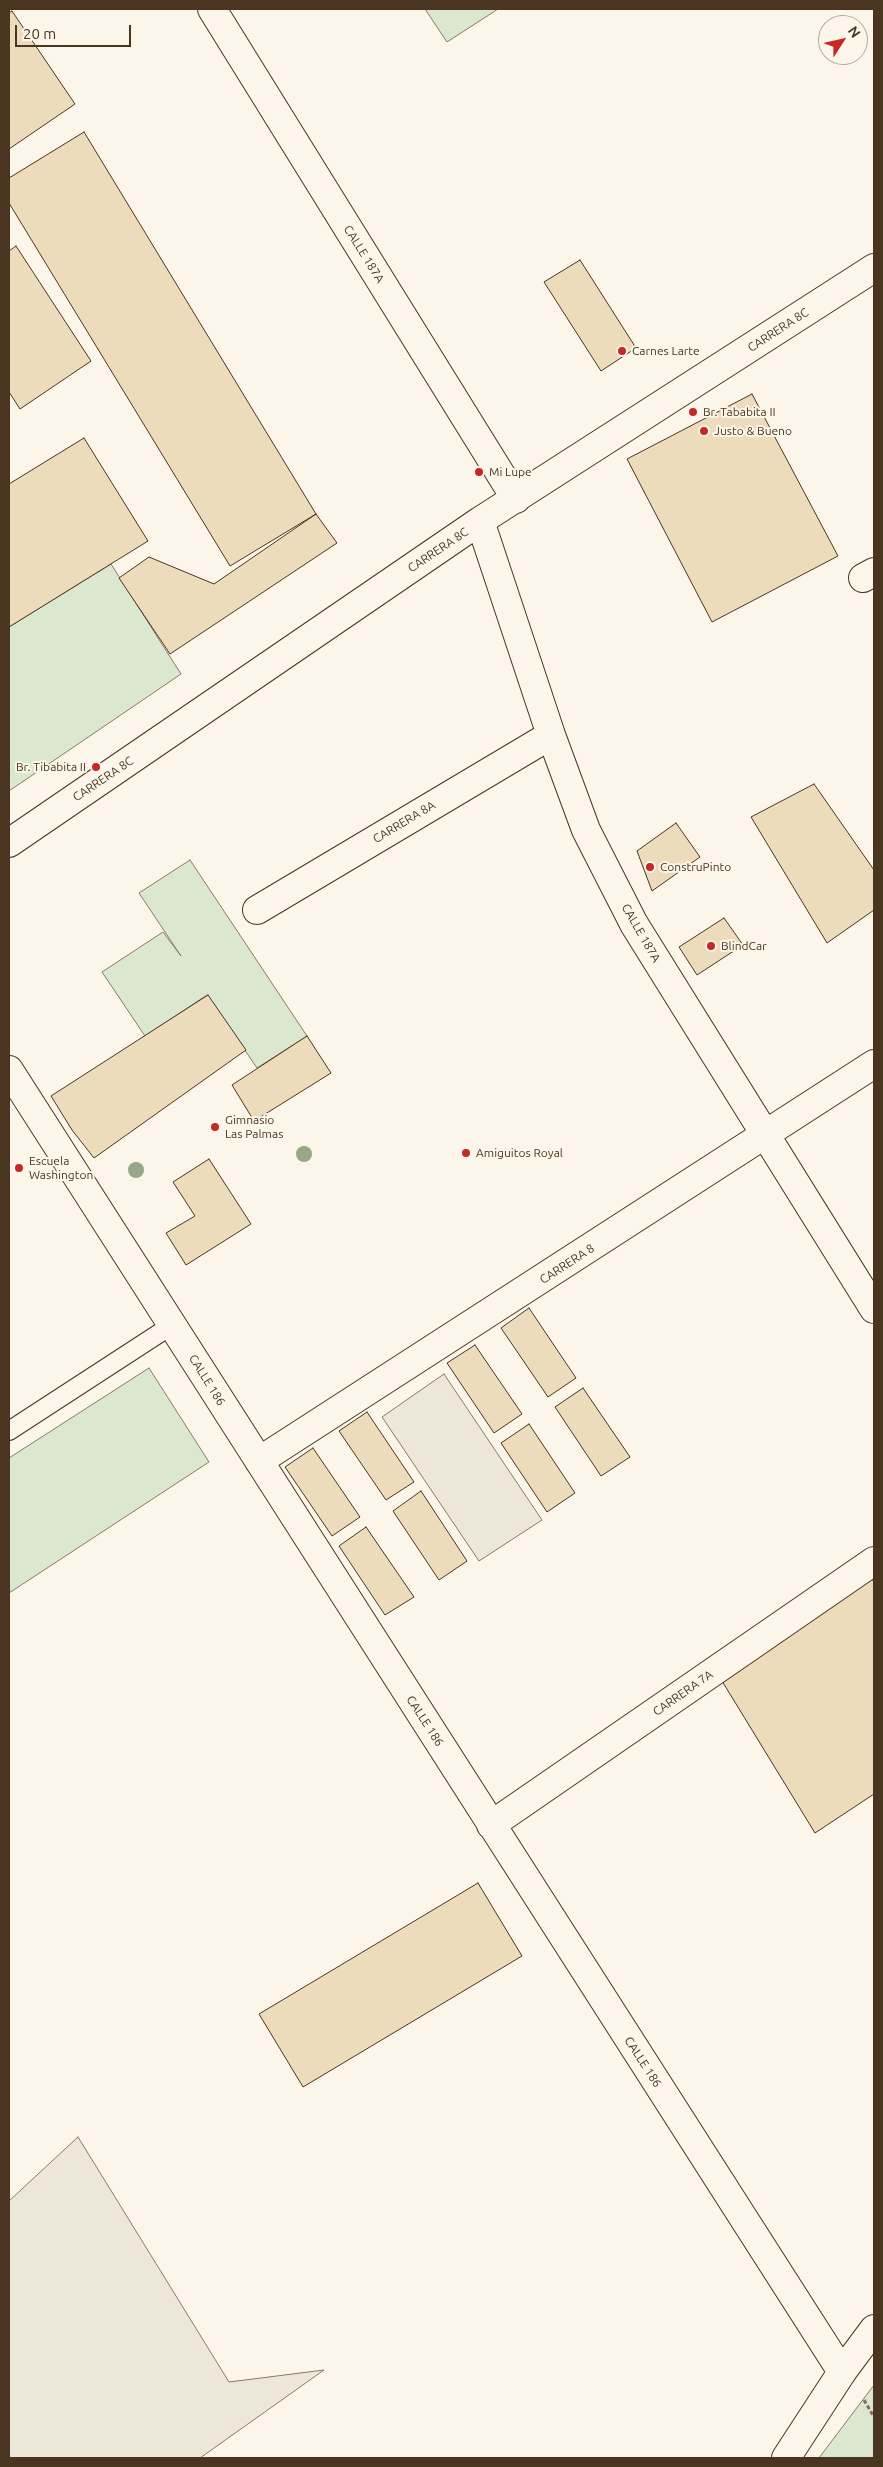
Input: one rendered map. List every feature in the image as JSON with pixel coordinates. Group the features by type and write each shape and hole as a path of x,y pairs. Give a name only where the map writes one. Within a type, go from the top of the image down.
{"street":[{"name":"CALLE 187A","path":"212,9 516,498"},
{"name":"CARRERA 8C","path":"9,843 480,521 874,268"},
{"name":"CALLE 187A","path":"480,521 551,735 586,830 634,924 874,1309"},
{"name":"CARRERA 8A","path":"257,910 551,735"},
{"name":"CARRERA 8","path":"259,1461 874,1064"},
{"name":"CALLE 186","path":"9,1070 842,2372"},
{"name":"CARRERA 7A","path":"491,1825 874,1561"},
{"path":"786,2458 842,2372 874,2329"}],"lane":[{"path":"9,1432 172,1325"}],"green space":[{"path":"425,9 498,9 447,42"},
{"path":"111,564 181,674 9,791 9,627"},
{"path":"190,860 307,1036 257,1068 207,995 145,1036 102,972 163,932 181,956 139,893"},
{"path":"149,1368 209,1462 9,1593 9,1458"},
{"path":"874,2385 874,2458 819,2458"}],"shaded area":[{"path":"444,1374 542,1520 479,1561 382,1417"},
{"path":"78,2137 229,2382 324,2370 200,2458 9,2458 9,2201"}],"building":[{"path":"12,11 75,104 9,149 9,13"},
{"path":"84,132 316,514 230,566 9,203 9,178"},
{"path":"16,246 91,361 20,409 9,392 9,251"},
{"path":"580,260 636,348 601,371 544,282"},
{"path":"752,394 838,556 712,622 627,459"},
{"path":"84,438 148,541 9,627 9,484"},
{"path":"316,514 337,543 170,654 119,578 149,557 214,584"},
{"path":"814,784 874,870 874,910 827,943 751,817"},
{"path":"676,823 700,857 652,891 637,851"},
{"name":"BlindCar","path":"724,918 743,945 697,975 679,947"},
{"path":"208,995 246,1050 94,1158 72,1130 51,1096"},
{"path":"307,1036 331,1073 254,1121 232,1085"},
{"path":"209,1159 251,1224 186,1265 166,1233 195,1216 173,1182"},
{"path":"529,1308 576,1378 548,1397 501,1328"},
{"path":"475,1345 522,1414 494,1433 447,1363"},
{"path":"583,1388 630,1457 601,1476 555,1407"},
{"path":"367,1412 414,1482 386,1500 339,1431"},
{"path":"529,1424 575,1493 547,1512 501,1443"},
{"path":"313,1448 360,1517 332,1536 285,1467"},
{"path":"421,1491 467,1561 439,1580 393,1511"},
{"path":"366,1527 414,1597 385,1615 339,1546"},
{"path":"872,1579 874,1582 874,1794 815,1833 722,1681"},
{"path":"478,1883 522,1956 303,2087 259,2014"}],"place":[{"name":"Carnes Larte","path":"622,351"},
{"name":"Br. Tababita II","path":"693,412"},
{"name":"Justo & Bueno","path":"704,431"},
{"name":"Mi Lupe","path":"479,472"},
{"name":"Br. Tibabita II","path":"96,767"},
{"name":"ConstruPinto","path":"650,867"},
{"name":"BlindCar","path":"711,946"},
{"name":"Gimnasio Las Palmas","path":"215,1127"},
{"name":"Amiguitos Royal","path":"466,1153"},
{"name":"Escuela Washington","path":"19,1168"}]}
